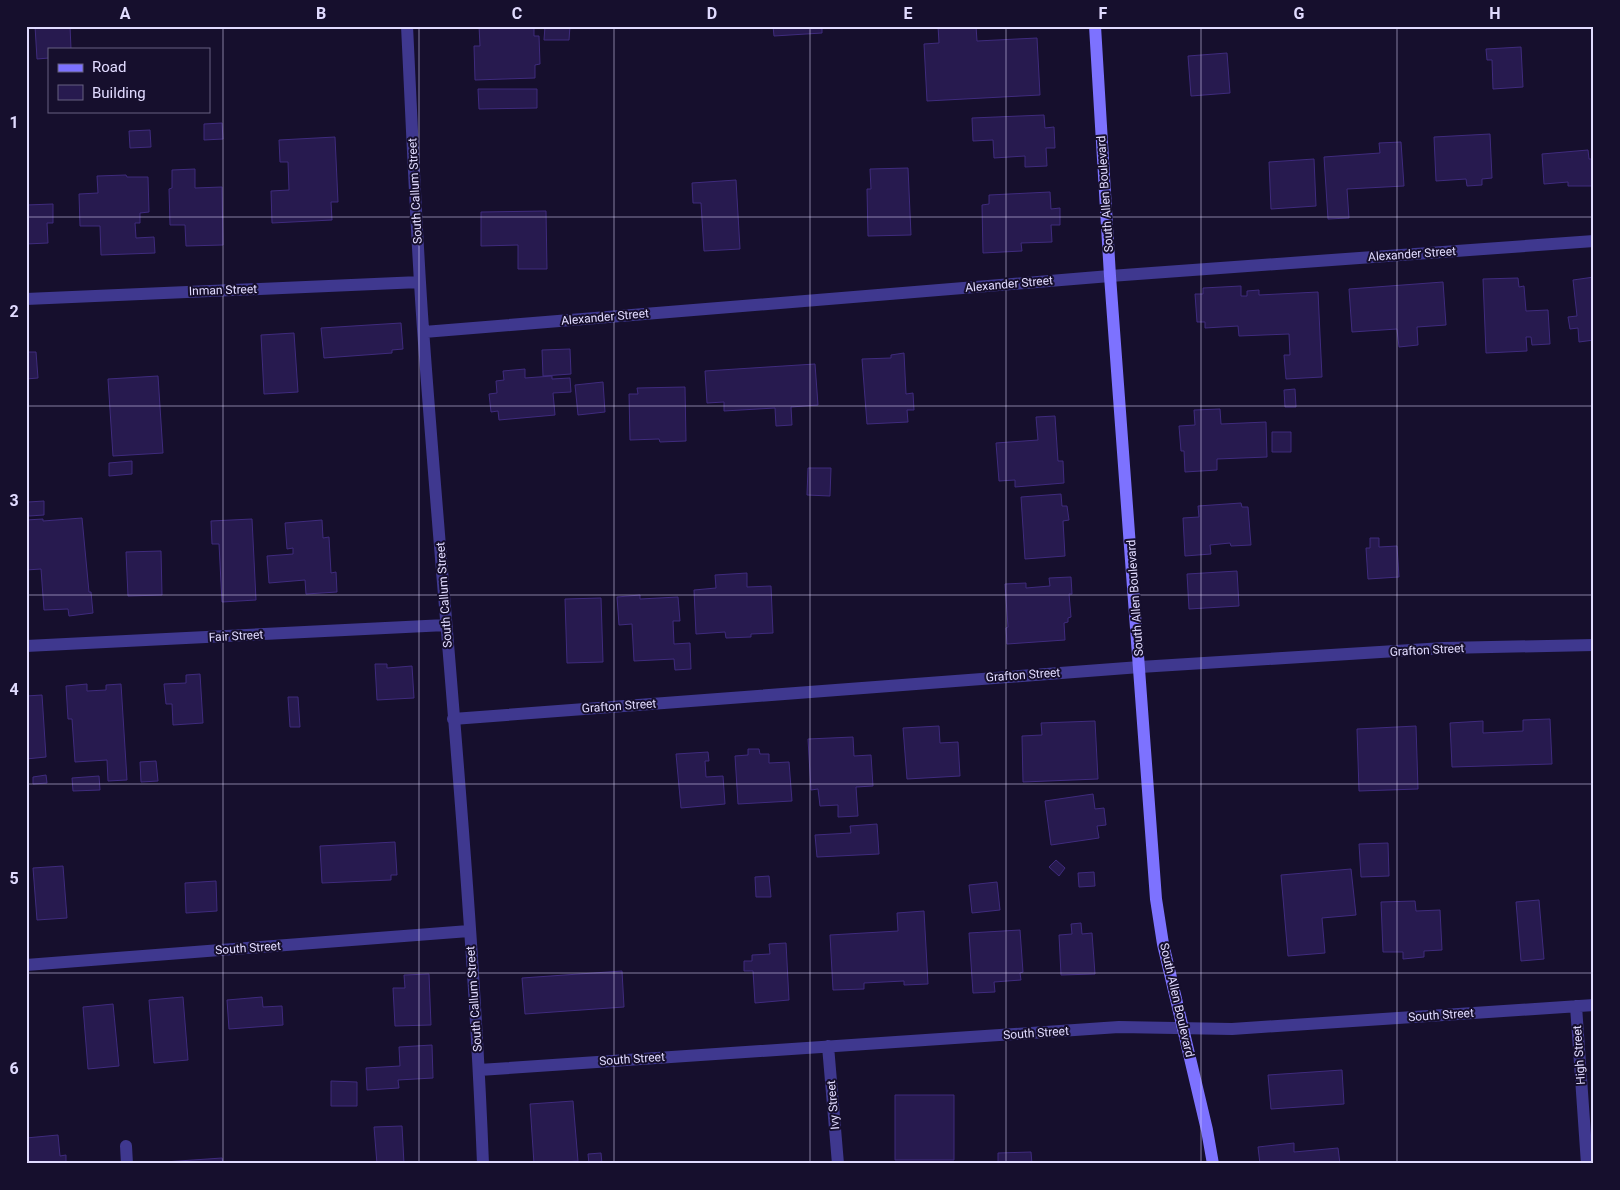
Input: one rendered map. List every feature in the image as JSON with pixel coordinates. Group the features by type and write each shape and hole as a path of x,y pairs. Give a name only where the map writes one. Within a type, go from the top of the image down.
{"street":[{"name":"South Callum Street","path":"407,26 420,282 479,1070 483,1164"},
{"name":"South Allen Boulevard","path":"1095,26 1110,276 1156,899 1164,944 1207,1130 1213,1164"},
{"name":"Alexander Street","path":"424,332 1110,276 1594,241"},
{"name":"Inman Street","path":"26,299 420,282"},
{"name":"Fair Street","path":"26,646 446,625"},
{"name":"Grafton Street","path":"453,719 1140,667 1444,648 1594,645"},
{"name":"South Street","path":"26,965 469,931"},
{"name":"South Street","path":"479,1070 1119,1027 1232,1029 1594,1005"},
{"name":"High Street","path":"1576,1006 1587,1164"},
{"name":"Ivy Street","path":"828,1046 838,1164"},
{"path":"126,1146 127,1164"}],"building":[{"path":"35,26 70,26 71,48 48,48 48,58 37,59"},
{"path":"479,26 534,26 534,36 539,36 540,64 535,65 535,78 475,80 474,46 480,46"},
{"path":"545,26 570,26 569,40 544,40"},
{"path":"773,26 822,26 822,33 774,36"},
{"path":"938,26 976,26 977,41 1037,38 1040,95 927,101 924,44 939,43"},
{"path":"1521,47 1523,87 1493,89 1492,60 1487,60 1486,49"},
{"path":"1227,53 1230,93 1191,96 1188,56"},
{"path":"478,89 537,89 537,108 479,109"},
{"path":"1044,115 1045,128 1054,127 1055,148 1046,148 1047,166 1025,167 1025,156 994,158 993,140 973,141 972,118"},
{"path":"222,123 223,139 204,140 204,124"},
{"path":"150,130 151,147 130,148 129,131"},
{"path":"1490,134 1492,178 1482,179 1482,185 1467,186 1466,179 1436,181 1434,137"},
{"path":"335,137 338,202 331,202 332,220 272,223 271,191 289,190 288,162 280,162 279,140"},
{"path":"1401,142 1404,186 1347,189 1349,218 1328,219 1324,157 1380,153 1379,143"},
{"path":"1588,150 1589,159 1594,159 1594,186 1568,186 1568,182 1544,184 1542,154"},
{"path":"1314,159 1316,206 1271,209 1269,162"},
{"path":"908,168 911,235 868,236 867,189 871,189 870,169"},
{"path":"195,169 195,188 222,187 223,245 186,246 185,225 170,225 169,189 172,188 172,170"},
{"path":"126,175 127,177 148,177 149,212 140,213 140,223 135,223 136,238 154,237 155,253 101,255 100,226 80,226 79,194 98,193 97,176"},
{"path":"736,180 740,249 704,251 701,203 693,203 692,183"},
{"path":"1050,192 1051,209 1060,208 1060,225 1051,225 1052,242 1021,243 1022,251 983,253 982,205 989,204 989,195"},
{"path":"53,204 53,223 47,223 48,243 26,244 26,205"},
{"path":"546,211 547,269 518,269 518,245 481,246 481,212"},
{"path":"1594,277 1594,340 1579,342 1578,328 1570,329 1568,317 1577,316 1573,280"},
{"path":"1518,278 1519,287 1524,286 1526,311 1548,310 1550,344 1532,345 1531,337 1526,337 1527,351 1486,353 1483,279"},
{"path":"1443,282 1446,325 1417,327 1418,345 1399,347 1397,329 1352,332 1349,289"},
{"path":"1241,286 1241,296 1247,296 1247,291 1259,290 1259,295 1318,292 1322,377 1286,379 1284,355 1290,355 1289,334 1239,336 1238,326 1205,328 1205,322 1197,322 1195,294 1203,294 1203,288"},
{"path":"401,323 403,349 392,350 392,353 324,358 321,328"},
{"path":"294,333 298,392 264,394 261,335"},
{"path":"570,349 571,374 543,376 542,350"},
{"path":"26,352 36,352 38,378 26,379"},
{"path":"904,353 906,394 913,393 914,410 907,410 908,422 867,424 862,359 891,358 891,355"},
{"path":"815,364 818,405 791,407 792,425 776,426 775,408 724,411 724,402 707,403 705,371"},
{"path":"525,369 525,378 552,376 552,379 570,378 571,392 553,393 555,415 499,420 498,411 491,412 489,394 497,393 496,381 504,380 503,371"},
{"path":"158,376 163,453 113,456 108,379"},
{"path":"603,382 605,412 578,415 575,385"},
{"path":"685,387 686,441 660,442 659,439 630,440 629,394 638,394 637,388"},
{"path":"1295,389 1296,407 1285,407 1284,390"},
{"path":"1220,409 1221,424 1266,422 1267,457 1217,459 1217,470 1185,472 1184,451 1181,451 1179,426 1195,425 1194,410"},
{"path":"1055,416 1058,461 1063,461 1064,483 1015,487 1015,480 999,481 996,443 1038,440 1036,417"},
{"path":"1272,432 1291,432 1291,452 1272,452"},
{"path":"132,461 132,474 109,476 109,463"},
{"path":"808,468 831,468 830,496 807,495"},
{"path":"1061,494 1062,506 1067,506 1069,520 1063,521 1065,556 1025,559 1021,497"},
{"path":"44,501 44,515 29,516 28,502"},
{"path":"1241,503 1242,507 1248,507 1251,545 1231,546 1230,543 1210,545 1211,554 1185,556 1183,518 1199,517 1198,506"},
{"path":"82,518 89,592 91,592 93,613 69,616 68,609 44,610 41,569 26,570 26,520 43,519 43,521"},
{"path":"252,519 256,600 222,602 219,544 212,544 211,521"},
{"path":"322,520 323,538 329,537 331,573 336,572 337,592 306,594 305,580 269,583 267,556 293,554 293,548 287,549 285,523"},
{"path":"1370,538 1379,538 1379,547 1397,546 1399,577 1368,579 1366,548 1370,548"},
{"path":"161,551 162,595 128,596 126,552"},
{"path":"1237,571 1239,606 1189,609 1187,574"},
{"path":"747,573 747,587 771,586 773,633 751,634 751,637 726,638 725,632 696,634 694,590 716,588 715,575"},
{"path":"1071,577 1072,594 1069,594 1071,617 1068,618 1068,622 1064,623 1065,640 1007,644 1006,628 1008,627 1005,584 1026,583 1026,588 1050,586 1049,578"},
{"path":"640,595 640,599 678,597 680,621 673,621 674,644 690,643 691,669 675,670 674,659 634,661 632,624 619,625 617,597"},
{"path":"601,598 603,662 567,663 565,599"},
{"path":"375,664 387,664 387,668 412,666 414,698 377,700"},
{"path":"200,674 203,723 173,725 172,704 166,704 164,684 186,683 186,675"},
{"path":"87,684 87,691 106,690 106,685 121,684 127,780 108,781 107,760 75,762 72,719 68,719 66,686"},
{"path":"42,695 46,757 26,759 26,696"},
{"path":"288,697 298,697 300,727 290,727"},
{"path":"1550,719 1552,764 1452,767 1450,723 1483,721 1483,733 1523,731 1523,720"},
{"path":"1095,721 1098,779 1023,782 1022,736 1042,735 1041,723"},
{"path":"939,726 940,743 958,742 960,776 907,779 903,728"},
{"path":"1416,726 1418,789 1359,791 1357,729"},
{"path":"853,737 854,756 871,755 873,786 856,787 858,816 838,817 838,805 820,806 818,789 811,790 808,739"},
{"path":"748,749 759,749 760,754 769,754 769,763 789,762 792,801 738,804 735,756 748,755"},
{"path":"708,752 709,761 705,761 706,777 723,776 725,804 681,808 676,754"},
{"path":"156,761 158,781 141,782 140,762"},
{"path":"46,775 47,783 33,784 33,777"},
{"path":"99,776 100,790 73,791 72,778"},
{"path":"1093,794 1095,809 1104,808 1106,825 1097,826 1099,838 1051,845 1045,801"},
{"path":"877,824 879,854 817,857 815,835 851,833 850,826"},
{"path":"395,842 397,875 391,875 391,880 322,883 320,846"},
{"path":"1388,843 1389,876 1361,877 1359,844"},
{"path":"1056,860 1065,868 1059,876 1049,867"},
{"path":"63,866 67,918 37,920 33,868"},
{"path":"1351,869 1356,915 1322,918 1325,953 1288,956 1281,875"},
{"path":"1094,872 1095,886 1079,887 1078,873"},
{"path":"769,876 771,897 756,897 755,877"},
{"path":"216,881 217,911 186,913 185,883"},
{"path":"997,882 1000,910 972,913 969,885"},
{"path":"1539,900 1544,959 1521,961 1516,902"},
{"path":"1415,901 1416,911 1440,910 1442,950 1424,951 1424,957 1403,959 1403,952 1383,952 1381,902"},
{"path":"924,911 928,984 904,985 904,981 864,983 864,989 833,990 830,935 898,931 897,913"},
{"path":"1081,923 1082,934 1092,933 1095,974 1061,975 1059,935 1072,934 1071,924"},
{"path":"1020,930 1023,972 1020,973 1021,980 994,982 995,992 973,993 969,933"},
{"path":"786,943 789,1000 755,1003 753,971 744,971 744,961 752,961 752,955 770,954 769,944"},
{"path":"622,971 624,1007 525,1014 522,978"},
{"path":"429,974 431,1025 395,1026 393,988 405,988 404,975"},
{"path":"183,997 188,1060 154,1063 149,1000"},
{"path":"262,997 263,1007 282,1006 283,1025 229,1029 227,1000"},
{"path":"113,1004 119,1066 88,1069 83,1007"},
{"path":"432,1045 433,1078 398,1080 399,1088 367,1090 366,1068 400,1066 399,1047"},
{"path":"1342,1070 1344,1104 1271,1109 1268,1075"},
{"path":"331,1081 357,1082 357,1106 331,1106"},
{"path":"895,1095 954,1095 954,1160 895,1160"},
{"path":"573,1101 578,1161 534,1164 530,1104"},
{"path":"402,1126 404,1164 377,1164 374,1127"},
{"path":"58,1135 60,1156 66,1155 66,1164 26,1164 26,1138"},
{"path":"1294,1143 1294,1152 1338,1148 1340,1164 1260,1164 1258,1147"},
{"path":"1031,1152 1032,1164 998,1164 998,1153"},
{"path":"601,1153 602,1164 589,1164 588,1154"},
{"path":"222,1158 223,1164 164,1164 164,1162"}]}
